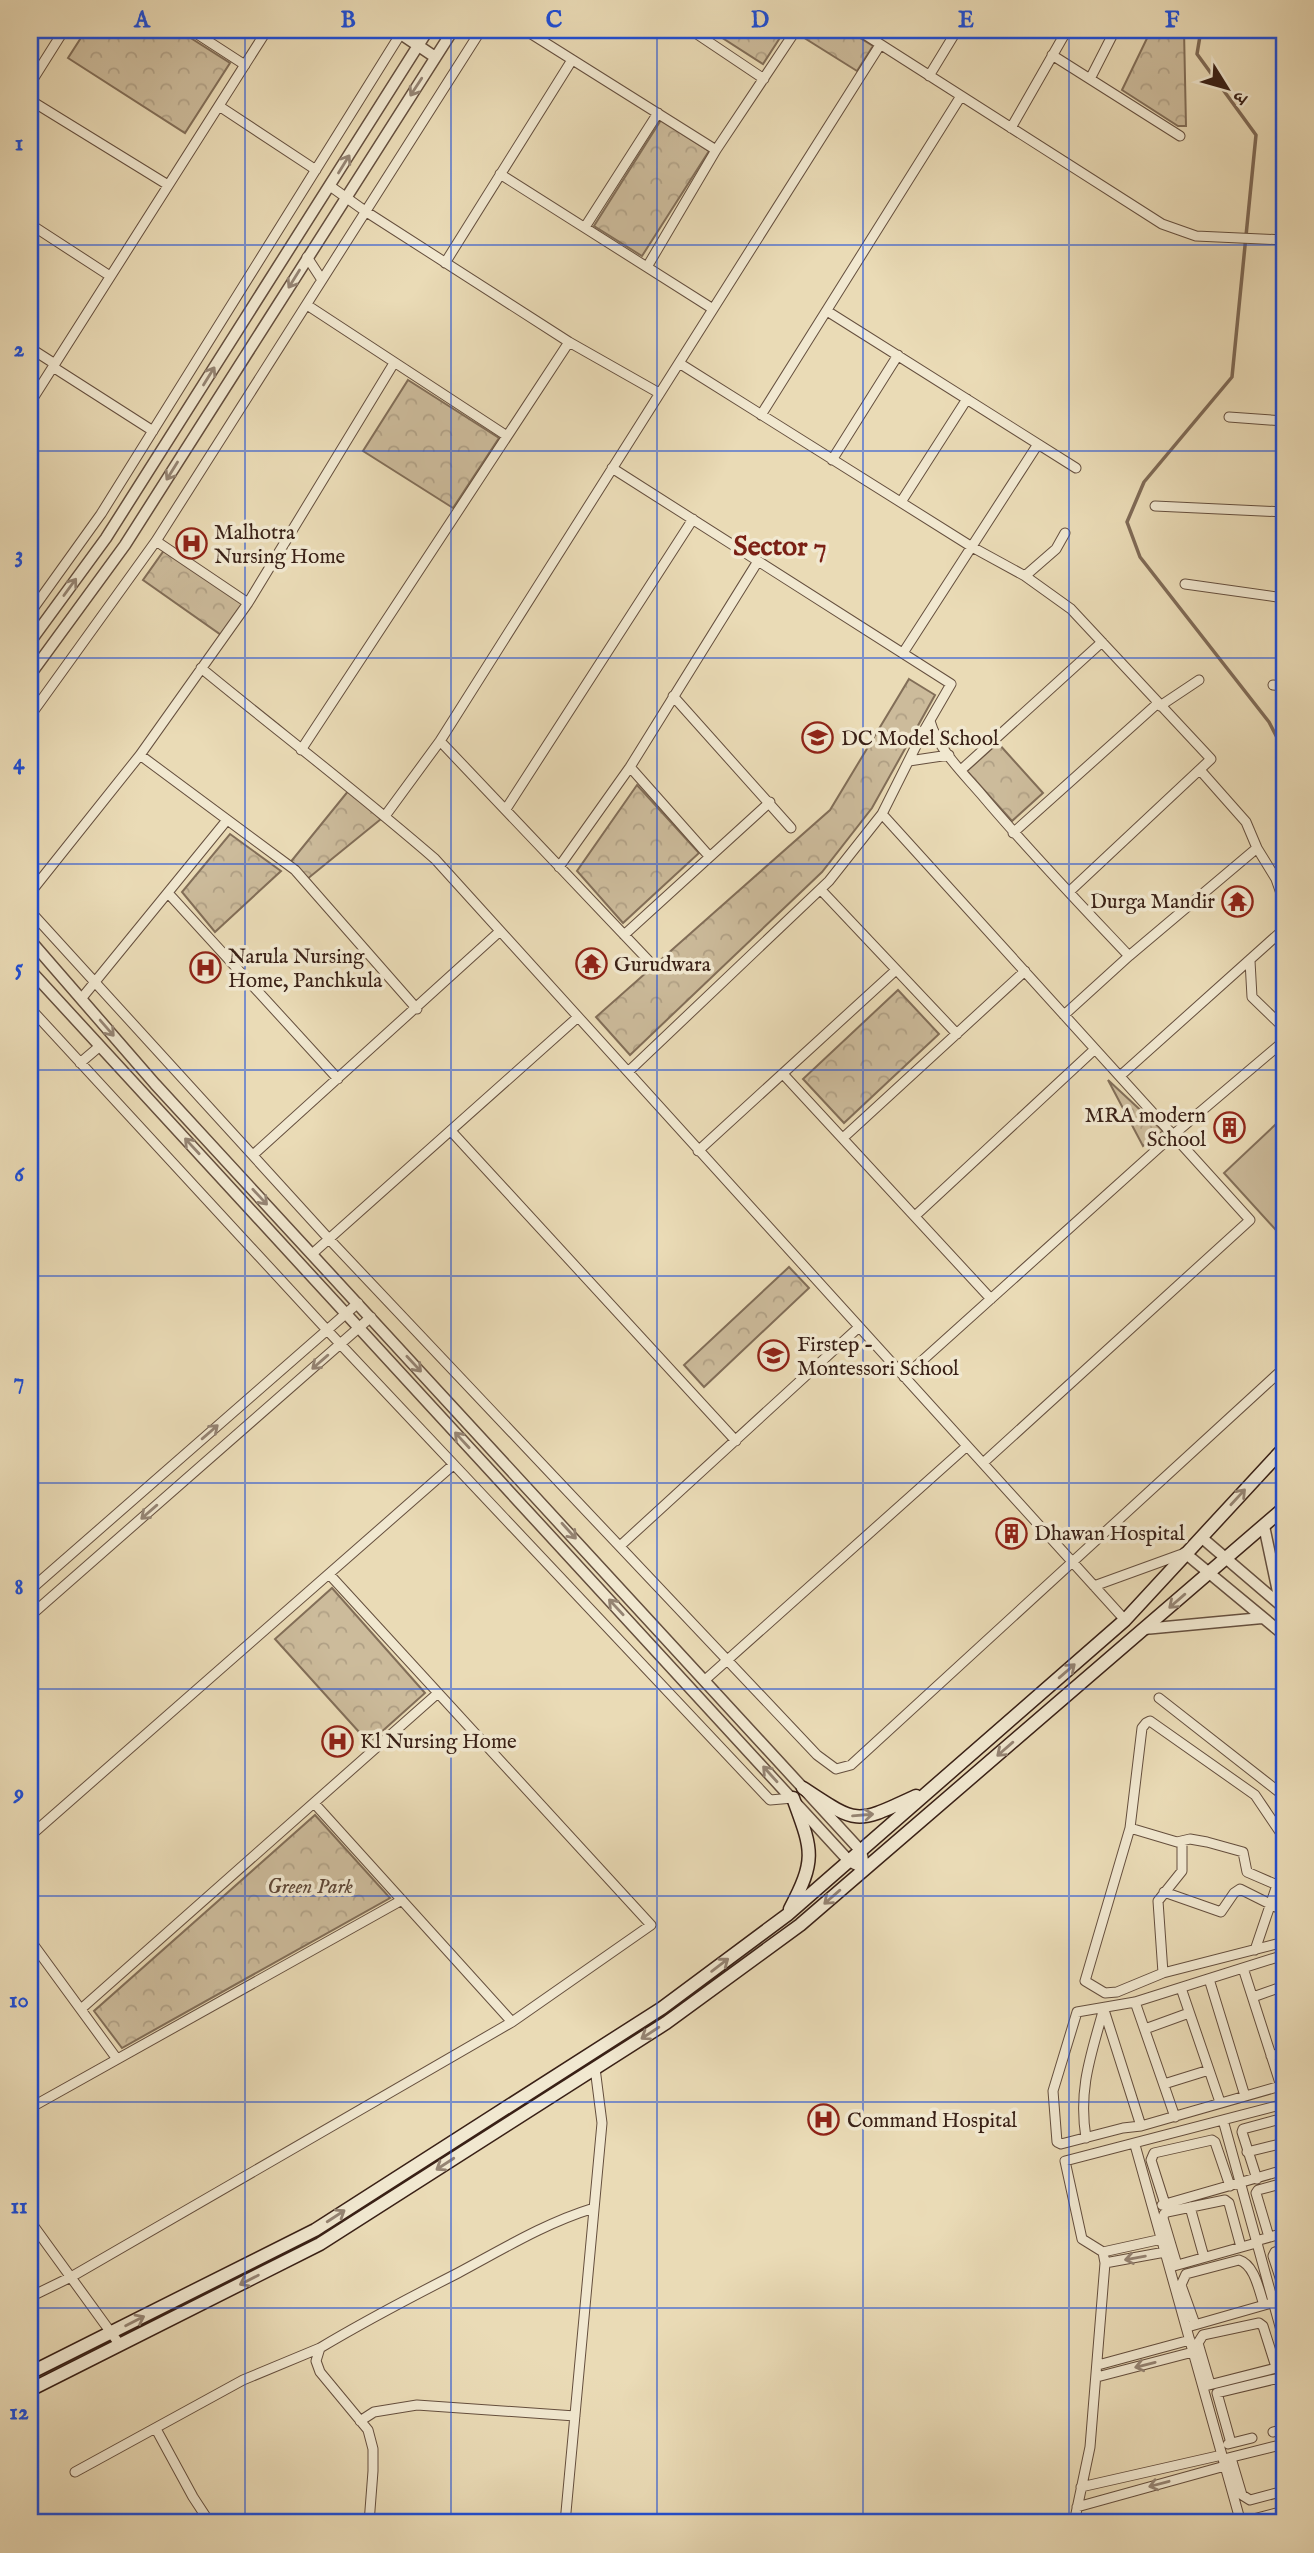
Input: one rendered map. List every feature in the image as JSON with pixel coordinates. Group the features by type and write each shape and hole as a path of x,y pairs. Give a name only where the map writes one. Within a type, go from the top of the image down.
{"main road":[{"path":"30,2373 315,2230 662,2008 787,1915 1125,1620 1284,1448"},
{"path":"30,2390 320,2244 666,2023 800,1925 1284,1508"},
{"path":"803,1788 844,1815 860,1818 881,1812 931,1790"},
{"path":"787,1915 805,1881 810,1854 793,1798"}],"street":[{"path":"30,84 64,30"},
{"path":"191,30 245,65"},
{"path":"30,403 267,30"},
{"path":"30,642 106,538 428,30"},
{"path":"30,676 125,545 453,30"},
{"path":"31,712 156,541 481,30"},
{"path":"525,30 716,150"},
{"path":"691,30 764,79"},
{"path":"647,267 716,150 796,30"},
{"path":"858,30 1161,224 1196,236 1284,240"},
{"path":"929,76 957,30"},
{"path":"1011,128 1067,30"},
{"path":"1090,79 1115,30"},
{"path":"30,613 101,514 400,31 435,57"},
{"path":"385,816 440,741 880,45"},
{"path":"1052,55 1180,136"},
{"path":"445,263 572,60"},
{"path":"761,415 961,96"},
{"path":"30,100 168,185"},
{"path":"219,106 316,170"},
{"path":"585,227 658,113"},
{"path":"500,174 713,309"},
{"path":"330,186 569,342 659,393"},
{"path":"30,224 110,276"},
{"path":"307,257 322,279"},
{"path":"307,305 507,436"},
{"path":"827,311 1076,468"},
{"path":"301,750 569,342"},
{"path":"30,348 153,431"},
{"path":"832,460 898,355"},
{"path":"30,893 140,755 248,603 394,363"},
{"path":"679,363 972,547 1025,576 1071,609 1211,759 1069,892"},
{"path":"901,502 967,399"},
{"path":"1229,416 1284,421"},
{"path":"903,653 1038,444"},
{"path":"612,468 951,684 882,814 821,890 628,1072"},
{"path":"1155,506 1284,512"},
{"path":"506,808 693,519"},
{"path":"1025,576 1056,549 1065,533"},
{"path":"156,541 248,603"},
{"path":"559,867 630,767 758,561"},
{"path":"1185,584 1284,598 1284,577"},
{"path":"961,770 1102,642"},
{"path":"201,668 435,859 1125,1620"},
{"path":"1013,832 1159,704 1199,680"},
{"path":"1273,685 1284,686"},
{"path":"673,696 792,828"},
{"path":"930,721 933,733 949,755 1013,832 1129,956"},
{"path":"440,741 648,960"},
{"path":"140,755 295,870 417,1009"},
{"path":"909,761 949,755"},
{"path":"630,767 709,856"},
{"path":"1200,770 1246,822 1257,848 1276,879 1284,902"},
{"path":"624,935 770,802"},
{"path":"882,814 1250,1220 983,1463"},
{"path":"81,999 227,820"},
{"path":"1065,1015 1129,956 1257,848"},
{"path":"821,890 957,1034"},
{"path":"168,893 338,1079"},
{"path":"30,911 329,1239 817,1755 836,1769 851,1765 1284,1368"},
{"path":"1120,1076 1284,929"},
{"path":"253,1155 499,932"},
{"path":"30,940 155,1084 861,1851 865,1869"},
{"path":"1250,961 1252,997 1284,1028"},
{"path":"30,970 849,1861 865,1869"},
{"path":"698,1151 896,970"},
{"path":"843,1138 1025,971"},
{"path":"30,1008 453,1465 770,1800 793,1798"},
{"path":"294,1257 312,1253 329,1239 578,1017"},
{"path":"904,1377 1173,1135 1284,1041"},
{"path":"80,1063 100,1046"},
{"path":"915,1216 1095,1049"},
{"path":"782,1074 991,1299"},
{"path":"451,1131 736,1441"},
{"path":"306,1271 312,1253"},
{"path":"30,1590 358,1303"},
{"path":"30,1616 371,1317"},
{"path":"620,1546 859,1327"},
{"path":"705,1680 967,1446"},
{"path":"30,1836 453,1465"},
{"path":"1264,1525 1283,1607"},
{"path":"1200,1537 1283,1607"},
{"path":"1094,1586 1185,1553 1284,1636"},
{"path":"30,2297 71,2277 512,2022 651,1925 329,1574"},
{"path":"1144,1629 1262,1618"},
{"path":"81,2010 439,1693"},
{"path":"1159,1698 1284,1796"},
{"path":"1284,1838 1255,1795 1150,1721 1146,1723 1142,1728 1130,1828 1085,1981 1105,1993 1117,1992 1163,1973 1284,1942"},
{"path":"314,1803 512,2022"},
{"path":"1130,1828 1177,1842 1190,1839 1243,1852 1247,1872 1280,1883 1270,1903 1255,1950"},
{"path":"1163,1973 1158,1902 1182,1871 1182,1841"},
{"path":"1164,1892 1221,1912 1240,1889 1284,1911"},
{"path":"30,2108 402,1900"},
{"path":"30,1940 117,2059"},
{"path":"1146,2142 1142,2135 1133,2131 1084,2141 1061,2144 1058,2142 1052,2091 1077,2011 1135,2002 1284,1955"},
{"path":"1084,2141 1283,2085 1243,1968"},
{"path":"1209,1979 1245,2095"},
{"path":"1253,1997 1284,1986"},
{"path":"1181,1987 1220,2102"},
{"path":"1135,2002 1175,2117"},
{"path":"1104,2008 1140,2126"},
{"path":"1084,2141 1083,2096 1104,2008"},
{"path":"1144,2029 1189,2013"},
{"path":"1271,2056 1284,2053"},
{"path":"565,2523 602,2123 595,2068"},
{"path":"1164,2084 1209,2070"},
{"path":"1162,2239 1103,2252 1082,2239 1065,2161 1135,2145 1284,2104"},
{"path":"1257,2179 1242,2136 1244,2129 1284,2118"},
{"path":"1223,2120 1235,2185"},
{"path":"1165,2204 1151,2160 1154,2153 1212,2140 1215,2142 1235,2185 1256,2242 1270,2304"},
{"path":"1247,2152 1284,2143"},
{"path":"1135,2145 1165,2252 1173,2266"},
{"path":"1153,2208 1284,2170"},
{"path":"1269,2237 1256,2193 1258,2190 1284,2183"},
{"path":"1190,2325 1173,2266 1164,2214 1225,2200 1229,2203 1241,2247"},
{"path":"1190,2207 1204,2257"},
{"path":"75,2472 243,2380 320,2348 389,2308 528,2235 560,2219 594,2208"},
{"path":"30,2221 120,2345"},
{"path":"1173,2266 1284,2233"},
{"path":"1284,2249 1275,2252 1273,2256 1284,2290"},
{"path":"1074,2523 1090,2446 1105,2263 1103,2252"},
{"path":"1105,2263 1165,2252"},
{"path":"1207,2385 1190,2340 1190,2325 1181,2285 1186,2274 1239,2260 1245,2262 1270,2304 1281,2314 1284,2341"},
{"path":"1190,2325 1284,2301"},
{"path":"1207,2385 1280,2366 1263,2326 1259,2323 1203,2335 1198,2343 1207,2385 1240,2523 1284,2511"},
{"path":"1098,2365 1190,2340"},
{"path":"320,2348 316,2361 320,2372 368,2430 373,2449 368,2523"},
{"path":"1097,2377 1193,2352"},
{"path":"1077,2507 1224,2457 1231,2443 1217,2393 1275,2379 1282,2381 1284,2389"},
{"path":"360,2421 374,2412 417,2405 575,2416"},
{"path":"156,2429 210,2523"},
{"path":"1273,2432 1284,2429"},
{"path":"1231,2443 1252,2438"},
{"path":"1081,2487 1284,2444"},
{"path":"1224,2457 1242,2495 1246,2498 1250,2500 1284,2491"}],"green space":[{"path":"86,30 178,30 230,63 185,133 68,58"},
{"path":"710,30 785,30 763,64"},
{"path":"801,30 847,30 873,46 857,71 798,34"},
{"path":"1151,30 1184,30 1186,126 1178,126 1122,90"},
{"path":"661,120 709,151 642,256 594,226"},
{"path":"408,380 499,438 453,508 363,451"},
{"path":"165,549 246,605 224,637 143,580"},
{"path":"909,679 935,695 872,808 822,872 630,1055 596,1017 830,810"},
{"path":"998,743 1043,793 1012,821 967,771"},
{"path":"637,785 699,853 623,923 577,871"},
{"path":"349,790 381,819 306,880 289,864"},
{"path":"230,834 281,871 215,932 182,892"},
{"path":"898,990 939,1034 844,1123 803,1079"},
{"path":"1108,1080 1163,1131 1143,1146"},
{"path":"1275,1125 1284,1135 1284,1239 1224,1173"},
{"path":"789,1267 809,1288 704,1387 684,1365"},
{"path":"332,1588 425,1693 369,1743 275,1639"},
{"name":"Green Park","path":"315,1815 390,1898 122,2048 94,2011"}],"waterway":[{"path":"1201,30 1197,54 1256,135 1232,377 1144,482 1127,522 1140,557 1269,722 1284,751"}],"place":[{"name":"Malhotra Nursing Home","path":"191,544"},
{"name":"DC Model School","path":"818,738"},
{"name":"Durga Mandir","path":"1238,901"},
{"name":"Gurudwara","path":"591,964"},
{"name":"Narula Nursing Home, Panchkula","path":"205,968"},
{"name":"MRA modern School","path":"1229,1127"},
{"name":"Firstep - Montessori School","path":"774,1356"},
{"name":"Dhawan Hospital","path":"1011,1533"},
{"name":"Kl Nursing Home","path":"337,1741"},
{"name":"Command Hospital","path":"824,2120"}],"district":[{"name":"Sector 7","path":"780,545"}]}
